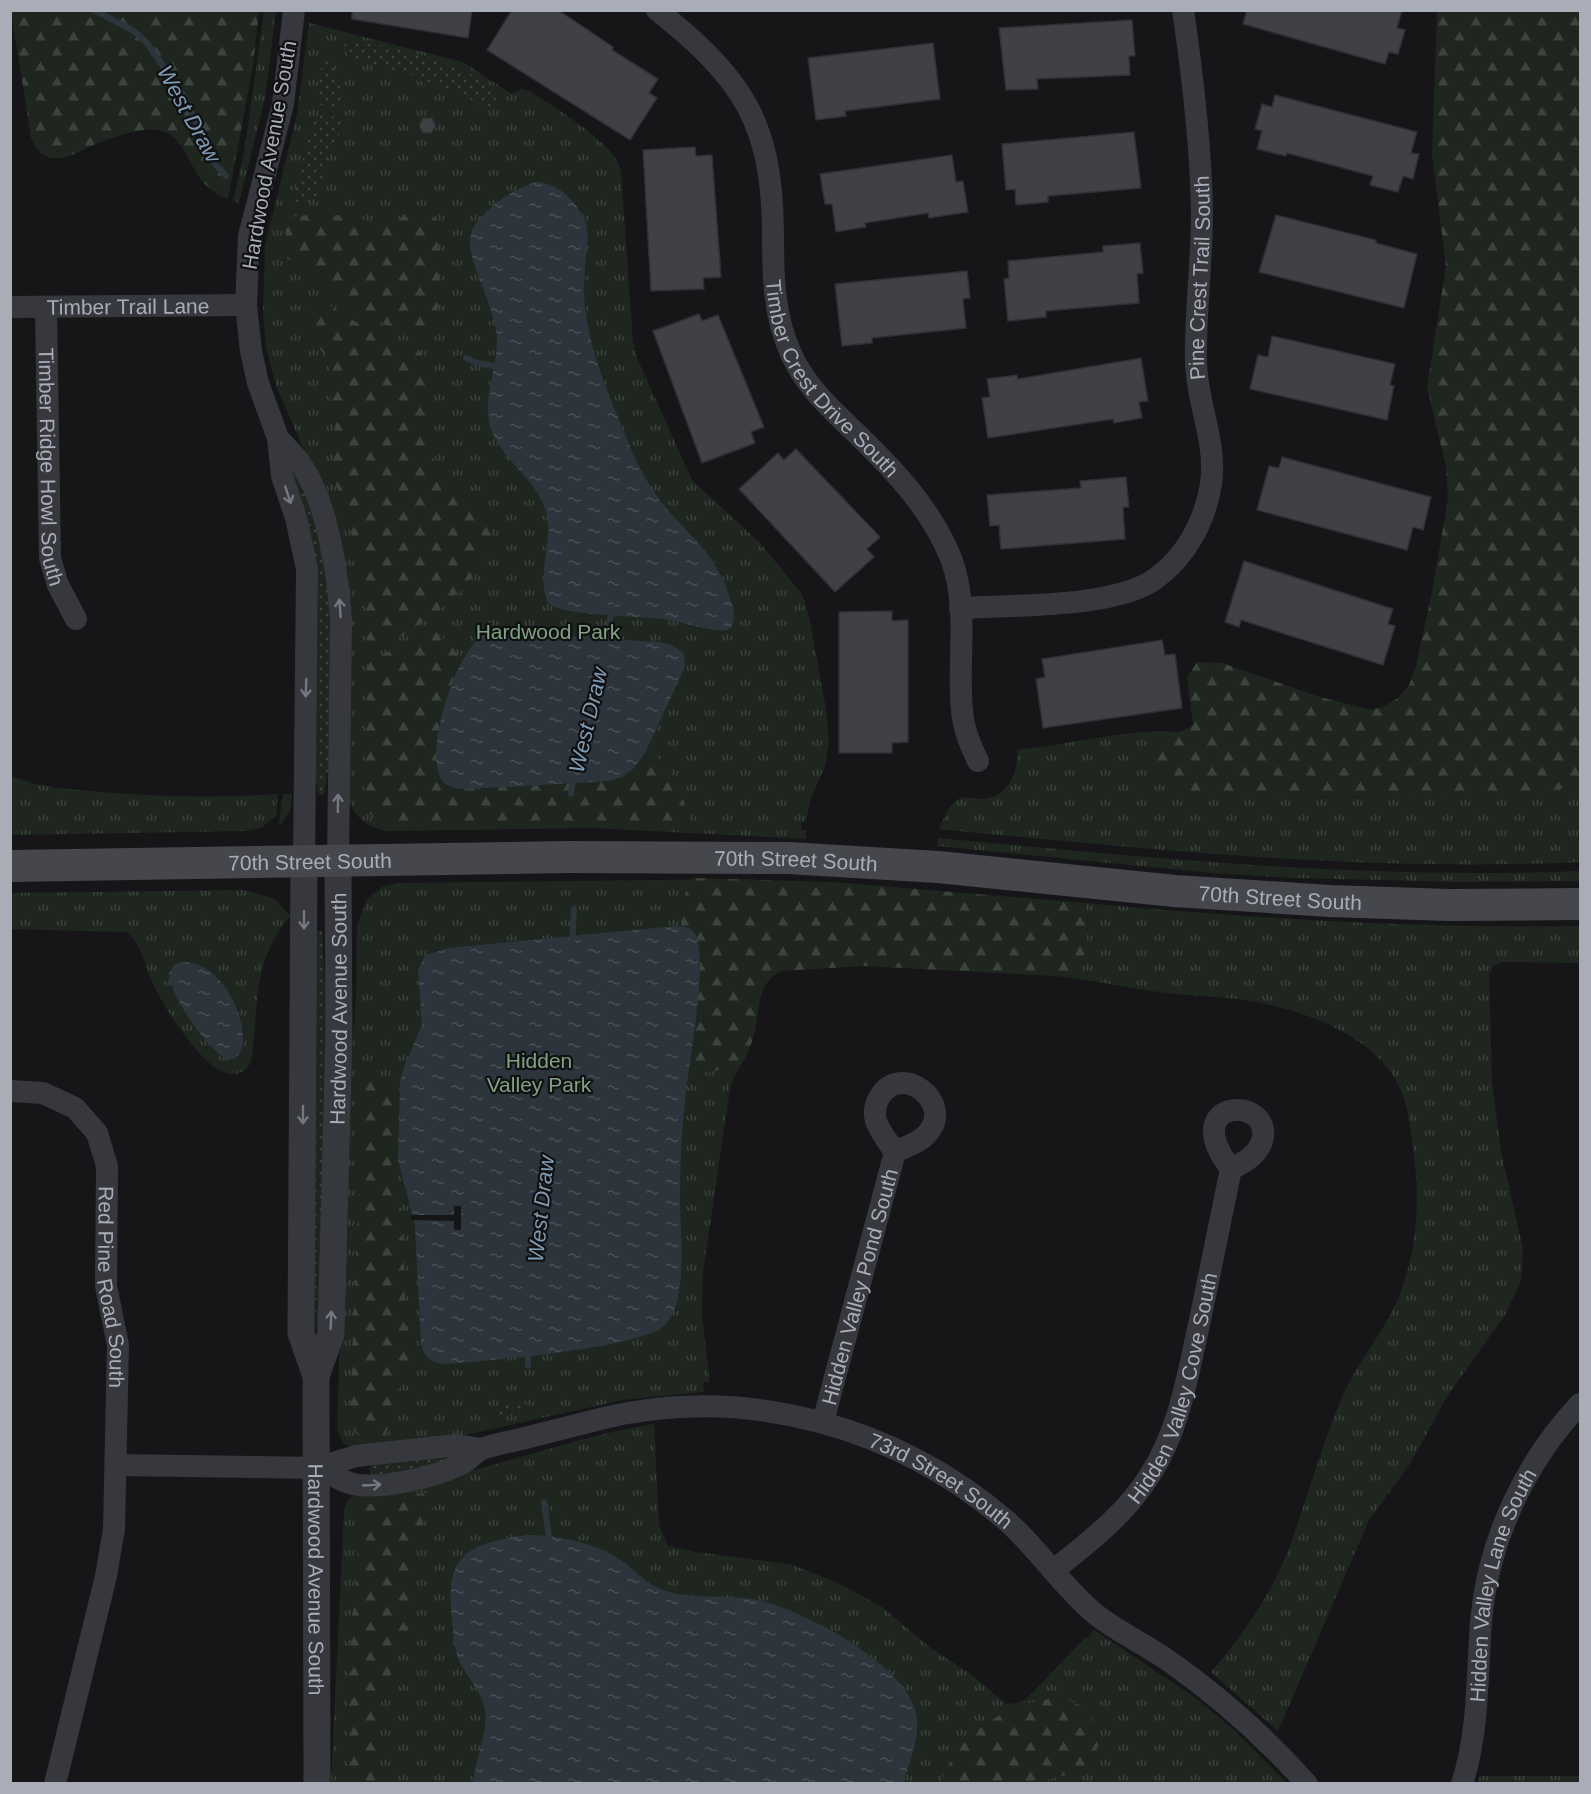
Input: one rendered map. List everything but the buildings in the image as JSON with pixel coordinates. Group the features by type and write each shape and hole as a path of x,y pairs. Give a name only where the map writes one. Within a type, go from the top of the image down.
{"main road":[{"name":"70th Street South","path":"10,866 568,857 788,858 938,867 1164,890 1330,902 1449,905 1581,904"}],"street":[{"name":"Hardwood Avenue South","path":"294,10 283,104 249,236 246,304 250,351 258,383 278,438 282,476 296,518 307,569 301,1334 316,1376 317,1784"},
{"name":"Timber Crest Drive South","path":"657,10 716,62 738,89 753,114 763,141 770,174 774,290 779,321 802,374 819,396 886,464 929,516 942,537 954,568 960,608 962,710 966,733 978,761"},
{"name":"Pine Crest Trail South","path":"960,608 1096,599 1128,593 1154,580 1172,564 1188,544 1203,516 1212,469 1196,361 1202,256 1201,165 1195,94 1183,10"},
{"name":"Timber Trail Lane","path":"10,307 246,304"},
{"name":"Timber Ridge Howl South","path":"46,308 50,558 58,585 76,619"},
{"name":"Hardwood Avenue South","path":"278,438 303,466 314,492 333,551 339,586 341,621 338,861 339,1033 331,1334 316,1376"},
{"name":"Red Pine Road South","path":"10,1091 43,1093 66,1102 83,1115 101,1141 107,1166 106,1286 118,1346 116,1465 110,1555 55,1784"},
{"name":"Hidden Valley Pond South","path":"823,1422 895,1152"},
{"name":"Hidden Valley Cove South","path":"1054,1570 1103,1531 1126,1508 1149,1477 1166,1447 1184,1393 1231,1169"},
{"name":"Hidden Valley Lane South","path":"1462,1784 1474,1737 1484,1604 1498,1545 1526,1477 1557,1431 1581,1404"},
{"name":"73rd Street South","path":"317,1468 356,1456 457,1445 481,1449 607,1418 675,1407 721,1406 753,1409 823,1422 893,1447 942,1473 1008,1522 1095,1614 1179,1668 1232,1709 1306,1784"},
{"name":"73rd Street South","path":"317,1468 356,1485 382,1485 461,1465 481,1449"},
{"path":"116,1465 317,1468"}],"green space":[{"path":"11,11 259,11 253,66 228,199 205,184 180,144 167,133 159,130 127,133 69,156 52,158 45,156 37,149 31,138"},
{"path":"264,11 276,11 265,99 239,203 233,201 245,147"},
{"path":"1437,11 1580,11 1580,786 1514,794 1447,797 1235,797 1190,790 1170,781 1159,771 1154,758 1154,750 1160,740 1189,728 1193,724 1187,678 1197,662 1222,663 1317,696 1370,710 1383,707 1398,698 1409,685 1415,670 1432,592 1448,499 1446,466 1427,387 1446,266 1432,154"},
{"name":"Hardwood Park","path":"309,23 463,62 512,94 521,89 530,91 597,138 617,161 621,172 633,342 638,360 692,480 760,543 802,594 809,616 826,709 829,744 825,766 811,798 806,822 801,822 801,830 806,830 806,839 591,828 390,831 371,826 360,818 352,807 349,801 317,480 276,386 266,347 263,312 265,246 297,114"},
{"path":"347,42 361,42 407,51 457,68 478,79 492,90 496,102 486,109 457,91 425,85 416,76 350,58 342,48"},
{"path":"322,61 332,62 345,109 317,104"},
{"path":"319,115 344,118 346,127 330,150 319,194 310,201 292,202 313,120"},
{"path":"415,208 431,213 438,224 439,304 433,328 424,342 343,305 303,269 282,255 288,217 326,213 383,223 397,220"},
{"path":"321,300 354,321 421,352 427,378 429,434 434,461 444,479 482,514 488,522 492,537 487,554 461,590 425,621 392,641 370,650 367,648 365,600 357,555 329,465 335,457 338,440 332,414 330,368 323,353 305,327 308,311"},
{"path":"296,471 311,507 321,543 327,581 330,657 328,771 324,795 318,795 315,774 318,592 291,474"},
{"path":"430,627 448,642 462,660 446,702 438,737 437,754 441,780 474,789 609,781 633,769 649,747 675,778 691,821 396,823 380,821 372,816 364,802 367,667 372,659 400,647"},
{"path":"1180,732 1158,743 1162,776 1199,792 1257,796 1400,797 1580,786 1580,862 1420,864 1260,857 939,829 948,810 959,799 964,797 988,798 997,795 1009,784 1016,768 1017,750 1123,734"},
{"path":"11,776 56,787 124,794 212,796 278,794 276,816 261,828 245,831 11,835"},
{"path":"283,794 292,794 291,809 281,825 279,823"},
{"path":"938,838 1178,860 1339,870 1499,873 1580,871 1580,881 1463,882 1295,878 1212,873 937,846"},
{"path":"691,878 833,882 1085,903 1086,948 1077,966 1068,973 1056,976 864,966 781,971 768,982 761,997 755,1032 749,1048 739,1061 719,1070 688,1072 700,966 698,954 684,932 681,920 683,902"},
{"name":"Hidden Valley Park","path":"754,879 745,1056 749,1052 735,1075 730,1089 703,1272 702,1316 710,1382 703,1382 704,1392 623,1400 452,1438 352,1447 344,1444 337,1429 346,1142 356,995 357,926 367,899 382,887 398,883"},
{"path":"245,890 275,899 290,916 278,933 263,966 259,982 251,1062 246,1069 236,1074 225,1073 213,1066 188,1040 153,984 136,942 126,932 11,929 11,893"},
{"path":"1085,903 1394,924 1580,926 1580,963 1503,962 1495,965 1489,973 1492,1081 1501,1151 1523,1249 1521,1281 1505,1315 1448,1395 1410,1464 1369,1520 1278,1731 1211,1672 1254,1616 1280,1569 1343,1395 1390,1316 1402,1288 1411,1254 1417,1201 1415,1166 1406,1106 1391,1072 1375,1054 1333,1026 1308,1016 1284,1008 1237,999 1166,993 1056,976 1060,975 1088,931"},
{"path":"316,931 322,931 326,1031 321,1331 316,1331 312,1192"},
{"path":"402,1072 397,1129 393,1139 391,1158 401,1215 407,1335 411,1361 403,1378 386,1435 358,1436 350,1422 362,1084"},
{"path":"503,1400 529,1405 530,1407 497,1417"},
{"path":"654,1424 659,1525 668,1546 696,1552 790,1564 838,1583 882,1607 932,1649 972,1675 1006,1704 1026,1699 1086,1637 1089,1638 1093,1629 1197,1699 1235,1731 1287,1783 331,1784 344,1511 347,1501 369,1490 444,1478 593,1437"},
{"path":"454,1454 455,1459 412,1471 371,1475 369,1469 372,1464"},
{"path":"436,1491 433,1509 412,1541 414,1577 411,1610 405,1637 378,1711 375,1783 347,1783 348,1684 361,1506"},
{"path":"1061,1698 1084,1708 1095,1722 1097,1750 1085,1765 1065,1775 1039,1781 983,1784 941,1783 948,1765 959,1749 988,1723 1023,1705"},
{"path":"1480,1776 1580,1776 1580,1783 1477,1783"}],"water":[{"path":"536,182 553,186 567,195 578,208 586,223 588,237 584,287 586,313 593,349 604,383 633,454 647,481 673,516 706,552 724,582 734,613 733,624 728,630 706,629 657,618 572,611 549,604 544,583 548,538 547,515 537,492 498,443 489,421 489,398 497,338 492,312 476,269 470,244 473,228 486,212 510,194"},
{"path":"504,632 658,642 672,645 684,653 685,667 645,753 633,769 622,777 609,781 467,789 453,788 444,783 437,768 436,750 439,728 452,683 472,646 482,636"},
{"path":"676,926 687,927 695,934 699,946 700,964 682,1142 680,1206 682,1261 678,1298 673,1313 665,1325 650,1333 625,1341 524,1357 443,1364 434,1362 426,1355 421,1344 415,1226 398,1159 402,1072 422,1025 418,969 426,955 449,948"},
{"path":"181,962 200,966 216,977 229,993 238,1012 242,1031 242,1046 237,1057 225,1059 217,1052 199,1032 183,1008 171,985 169,974 174,965"},
{"path":"527,1535 564,1538 601,1549 622,1561 646,1581 663,1590 687,1595 737,1597 781,1607 803,1616 852,1643 894,1677 908,1695 916,1713 916,1739 903,1783 473,1783 485,1728 485,1711 484,1704 456,1652 453,1635 452,1579 457,1566 476,1548 507,1538"}],"pier":[{"path":"454,1206 461,1206 461,1230 454,1230 454,1221 411,1220 411,1215 454,1215"}],"waterway":[{"name":"West Draw","path":"94,10 134,31 147,43 184,96 215,164 226,176"},
{"name":"West Draw","path":"466,358 477,363 500,367"},
{"name":"West Draw","path":"606,644 612,607"},
{"name":"West Draw","path":"571,794 573,776"},
{"name":"West Draw","path":"572,945 574,909"},
{"name":"West Draw","path":"528,1348 528,1365"},
{"path":"544,1502 549,1537"}]}
